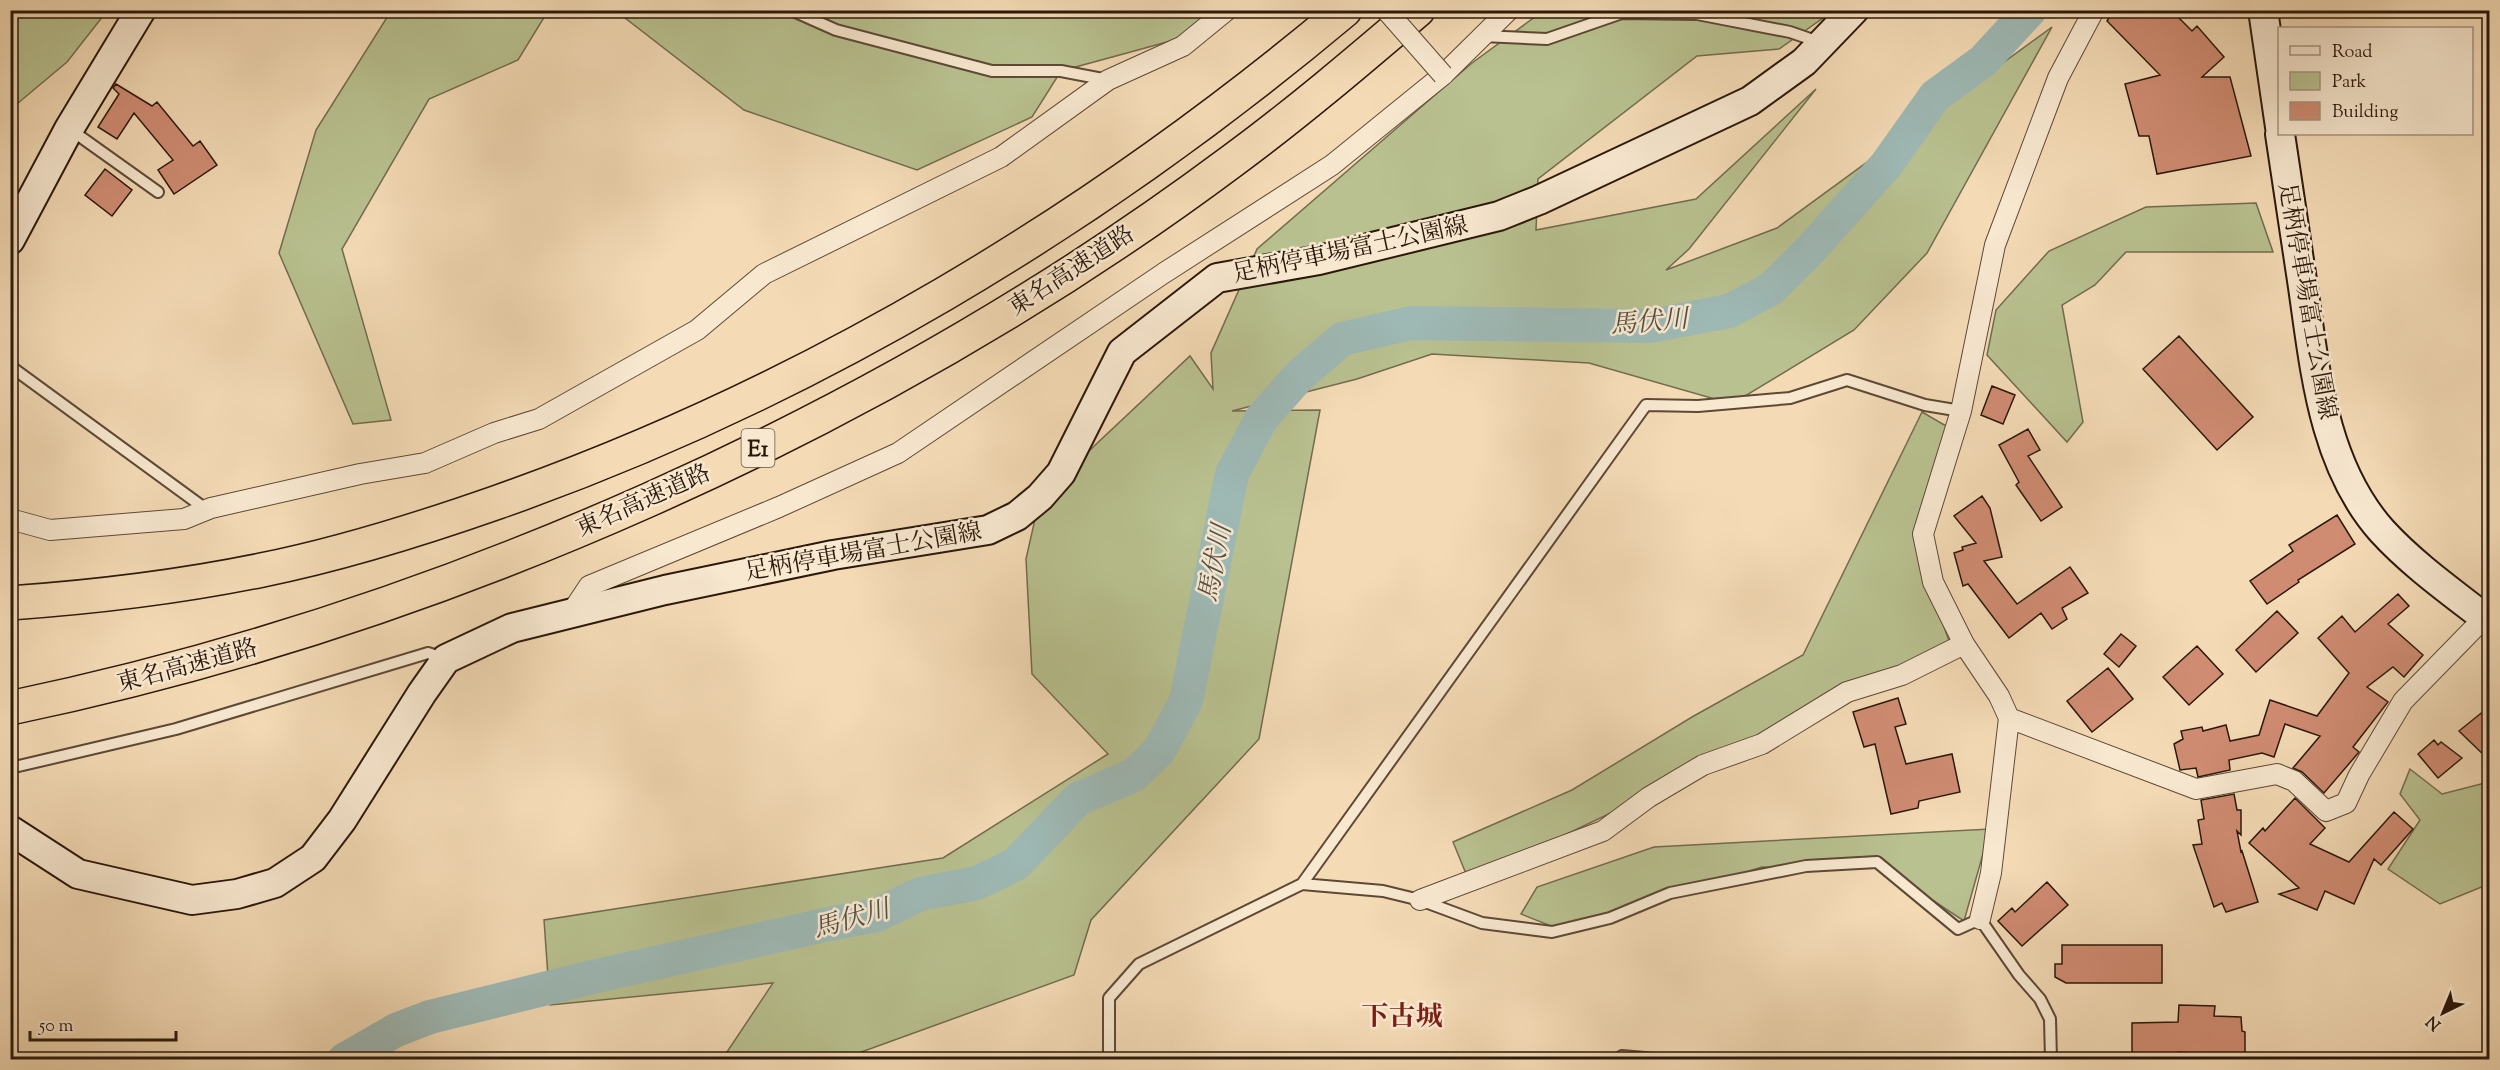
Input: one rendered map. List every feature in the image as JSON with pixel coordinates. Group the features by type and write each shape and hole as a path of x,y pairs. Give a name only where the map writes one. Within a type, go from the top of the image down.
{"highway":[{"name":"東名高速道路","path":"10,603 118,594 205,581 332,553 455,517 634,450 807,368 986,270 1090,203 1199,127 1345,10"},
{"name":"東名高速道路","path":"10,708 183,668 265,644 356,613 565,535 759,447 876,387 992,320 1124,237 1232,162 1347,71 1418,10"}],"main road":[{"path":"10,240 69,129 141,10"},
{"name":"足柄停車場富士公園線","path":"10,831 78,874 192,900 237,894 275,882 313,858 342,820 446,659 512,628 571,613 740,573 988,530 1017,516 1040,497 1061,473 1122,352 1217,278 1319,260 1499,216 1750,101 1777,85 1825,43 1854,10"},
{"path":"2263,10 2278,113"},
{"name":"足柄停車場富士公園線","path":"2280,135 2316,382 2334,446 2357,493 2381,530 2415,562 2487,620"}],"street":[{"path":"10,519 50,530 184,519 207,510 360,474 426,463 494,433 539,419 697,330 764,274 1001,157 1108,80 1183,46 1227,10"},
{"path":"1386,10 1443,75"},
{"path":"571,613 589,586 779,507 898,453 1164,273 1332,165 1443,75 1509,10"},
{"path":"1980,919 1991,873 2009,718 1999,696 1964,644 1933,582 1923,534 1961,411 1995,244 2058,78 2094,10"},
{"path":"2009,718 2196,789 2277,774 2294,781 2326,811 2346,803 2359,775 2403,701 2487,620"},
{"path":"1420,900 1603,831 1649,797 1703,765 1762,744 1847,692 1902,675 1964,644"}],"lane":[{"path":"791,10 836,30 992,71 1061,71 1108,80"},
{"path":"1482,36 1547,39 1622,13 1697,14 1790,32 1825,43"},
{"path":"69,129 158,192"},
{"path":"10,366 207,510"},
{"path":"1109,1059 1109,998 1139,964 1302,884 1646,405 1698,406 1790,398 1847,380 1925,405 1961,411"},
{"path":"10,768 177,729 428,653 446,659"},
{"path":"1302,884 1383,891 1420,900 1482,923 1552,932 1610,918 1670,893 1806,866 1877,862 1958,929 1980,919 2019,975 2040,999 2050,1018 2050,1059"},
{"path":"1616,1059 1622,1056 1668,1059"}],"green space":[{"path":"11,10 107,11 67,62 11,109"},
{"path":"391,11 548,11 518,60 429,99 342,249 391,420 353,424 279,253 316,130"},
{"path":"616,11 1212,11 1178,39 1061,71 1032,117 917,170 744,110"},
{"path":"1543,11 1833,11 1779,49 1697,56 1538,179 1536,230 1696,199 1816,89 1689,249 1666,270 1777,228 2052,27 1927,253 1854,330 1732,404 1589,363 1432,354 1357,379 1232,411 1320,410 1259,739 1091,920 1074,975 842,1059 634,1059 725,1055 773,983 550,1005 544,920 943,858 1108,754 1032,674 1026,559 1040,497 1190,356 1213,389 1211,353 1257,249 1472,63"},
{"path":"2256,203 2273,252 2126,252 2095,285 2062,305 2083,422 2067,442 1987,355 1996,310 2049,251 2146,207"},
{"path":"1922,412 1955,431 1920,560 1952,649 1469,881 1453,842 1572,790 1692,717 1803,655"},
{"path":"2410,769 2442,794 2489,782 2489,884 2440,904 2388,869 2420,820 2400,794"},
{"path":"1990,829 1964,921 1884,868 1762,867 1561,930 1521,914 1537,887 1654,847"}],"building":[{"path":"2114,10 2171,10 2192,31 2197,26 2224,57 2202,77 2230,77 2251,156 2157,174 2149,136 2139,136 2125,84 2160,75 2107,21"},
{"path":"116,84 152,106 157,102 193,146 200,141 217,165 174,194 158,170 173,160 134,113 117,139 98,127 119,94 113,88"},
{"path":"105,169 132,190 112,216 85,195"},
{"path":"2179,336 2253,417 2217,450 2143,369"},
{"path":"1992,386 2015,395 2003,424 1981,415"},
{"path":"2028,429 2040,450 2028,456 2062,507 2041,521 2016,485 2019,482 1999,445"},
{"path":"1982,496 1990,508 2002,557 1984,561 2017,604 2070,567 2088,593 2062,608 2067,619 2052,629 2041,613 2009,638 1968,584 1963,586 1954,553 1963,550 1962,547 1976,543 1954,516"},
{"path":"2337,515 2355,544 2298,580 2299,582 2267,604 2250,581 2293,551 2289,545"},
{"path":"2398,594 2409,606 2388,624 2423,655 2404,677 2393,667 2367,687 2388,702 2353,747 2359,752 2324,793 2302,772 2293,768 2320,736 2285,724 2274,757 2262,753 2229,760 2230,770 2198,777 2196,768 2180,770 2174,744 2183,739 2181,731 2202,727 2203,731 2226,725 2230,741 2259,735 2270,700 2317,716 2349,673 2318,638 2342,616 2355,632"},
{"path":"2277,611 2298,633 2256,672 2236,650"},
{"path":"2121,634 2136,646 2119,667 2104,654"},
{"path":"2197,646 2223,674 2189,705 2163,677"},
{"path":"2108,668 2133,699 2092,732 2067,701"},
{"path":"1898,698 1906,724 1895,727 1906,764 1952,754 1960,792 1919,801 1918,808 1891,814 1875,744 1864,747 1853,712"},
{"path":"2490,706 2490,761 2459,731"},
{"path":"2434,740 2438,745 2441,742 2462,758 2438,778 2418,754"},
{"path":"2234,794 2237,810 2241,810 2241,835 2237,831 2241,852 2258,902 2226,912 2222,903 2214,907 2193,845 2202,844 2198,820 2204,819 2201,800"},
{"path":"2295,798 2325,828 2310,844 2349,862 2394,812 2413,829 2381,865 2374,859 2354,904 2325,891 2317,910 2279,894 2299,888 2249,843 2263,828 2265,831"},
{"path":"2047,882 2068,905 2022,946 1998,921 2012,908 2015,912"},
{"path":"2062,945 2162,945 2162,983 2066,983 2055,977 2055,964 2062,964"},
{"path":"2179,1005 2215,1006 2214,1016 2241,1017 2242,1031 2245,1032 2245,1056 2178,1052 2178,1055 2132,1055 2132,1023 2178,1022"}],"waterway":[{"name":"馬伏川","path":"344,1060 396,1030 430,1017 588,978 877,915 920,894 977,883 1016,864 1078,799 1134,775 1159,751 1186,701 1232,474 1261,419 1299,376 1342,339 1411,323 1650,326 1729,311 1771,289 1811,249 1886,165 1935,96 1983,61 2030,10"}],"district":[{"name":"下古城","path":"1402,1016"}]}
